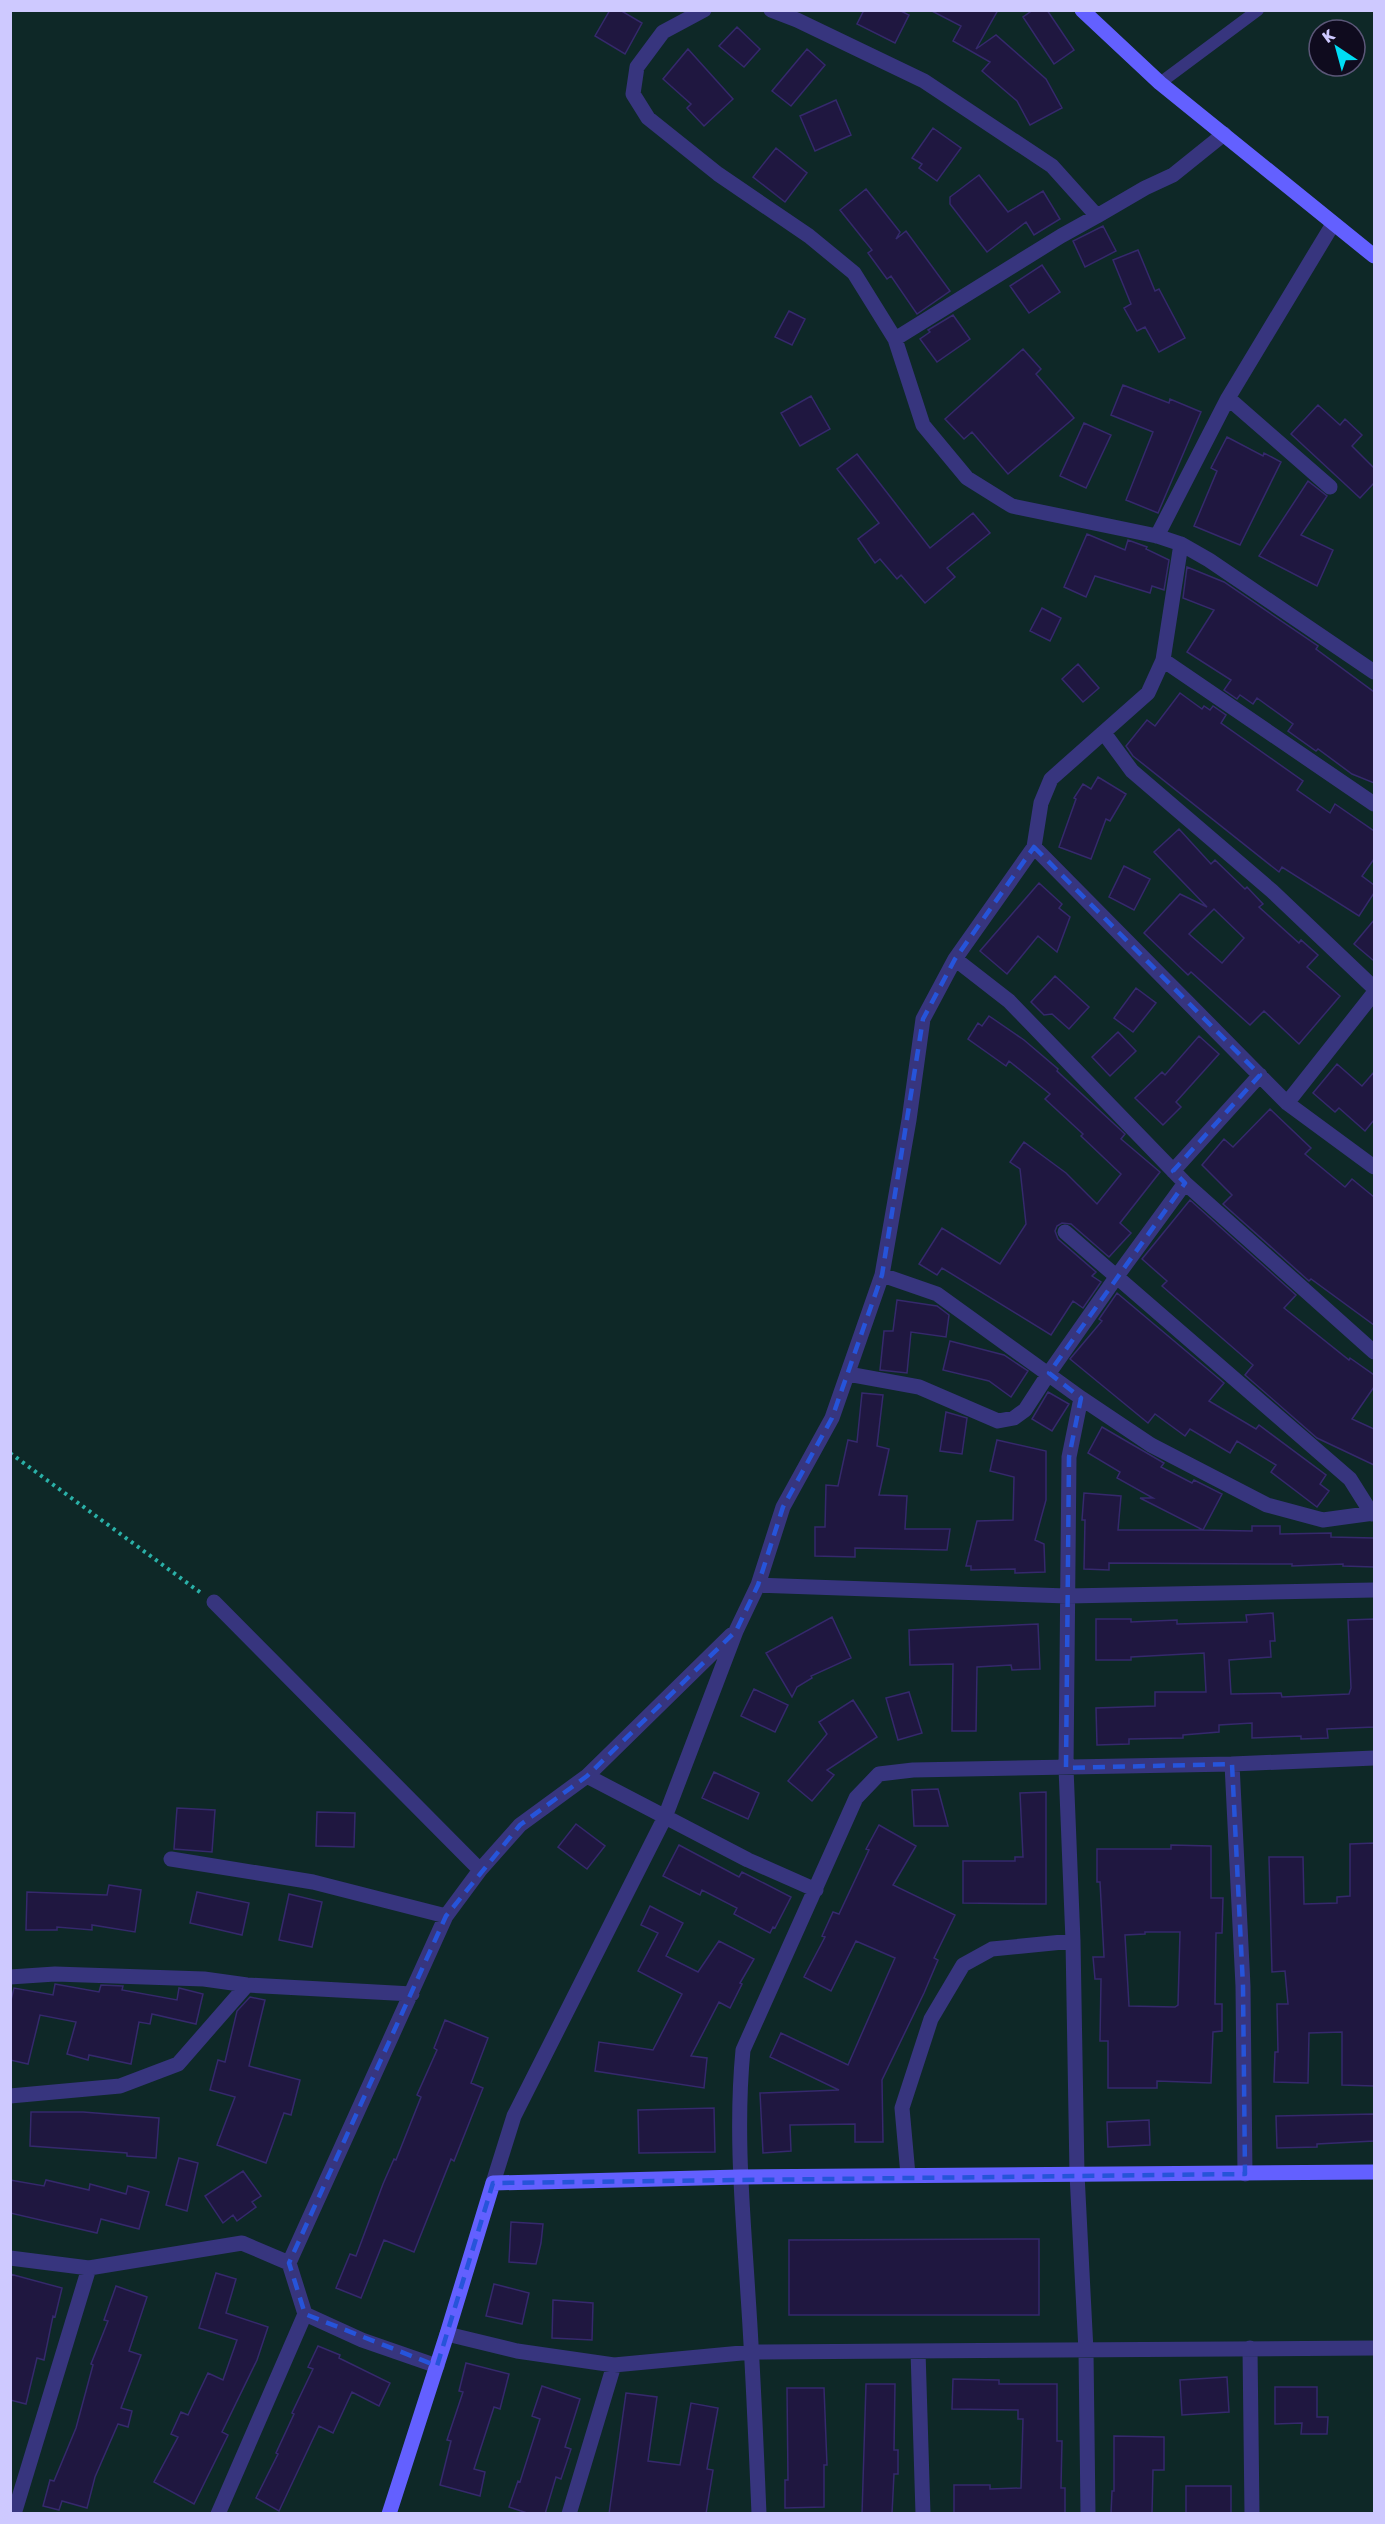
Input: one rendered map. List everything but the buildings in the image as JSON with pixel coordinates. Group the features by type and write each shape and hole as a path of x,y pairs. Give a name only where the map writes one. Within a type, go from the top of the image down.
{"street":[{"path":"704,10 663,32 637,67 633,94 648,118 665,132 718,174 809,236 855,273 895,339 923,425 967,478 1012,506 1157,536 1181,544 1209,560 1374,672"},
{"path":"771,10 797,20 924,81 1052,166 1097,216"},
{"path":"1082,10 1160,83 1374,256"},
{"path":"895,339 1061,236 1144,188 1173,175 1224,134"},
{"path":"1157,536 1228,398 1333,224"},
{"path":"1228,398 1330,487"},
{"path":"389,2514 514,2116 665,1817 736,1631 758,1585 783,1507 832,1418 848,1374 882,1275 909,1120 923,1019 955,959 1034,847 1041,803 1051,779 1148,693 1163,660 1181,544"},
{"path":"1163,660 1374,804"},
{"path":"1104,733 1132,771 1272,891 1374,988"},
{"path":"1034,847 1287,1103 1374,1167"},
{"path":"955,959 1009,1001 1185,1183 1374,1352"},
{"path":"1287,1103 1374,993"},
{"path":"1173,1171 1260,1075"},
{"path":"848,1374 919,1387 998,1421 1014,1419 1025,1410 1048,1373 1185,1183"},
{"path":"882,1275 937,1294 1081,1398 1151,1444 1267,1504 1323,1520 1373,1514 1350,1479 1065,1232"},
{"path":"1081,1398 1069,1457 1066,1768 1073,1941 1077,2174 1086,2351 1088,2514"},
{"path":"758,1585 1068,1596 1374,1590"},
{"path":"214,1602 480,1870"},
{"path":"218,2514 305,2314 289,2263 446,1916 480,1870 520,1825 587,1776 736,1631"},
{"path":"759,2514 752,2352 740,2177 739,2088 743,2050 856,1798 879,1774 913,1770 1232,1764 1374,1758"},
{"path":"1232,1764 1243,1986 1245,2174"},
{"path":"587,1776 748,1860 816,1890"},
{"path":"171,1859 313,1882 446,1916"},
{"path":"908,2175 902,2108 931,2019 963,1965 992,1949 1073,1941"},
{"path":"10,1977 56,1974 204,1979 247,1985 412,1994"},
{"path":"10,2096 120,2086 178,2064 247,1985"},
{"path":"493,2183 740,2177 1374,2172"},
{"path":"10,2258 89,2268 242,2243 289,2263"},
{"path":"14,2514 89,2268"},
{"path":"305,2314 362,2340 437,2366"},
{"path":"447,2334 517,2351 614,2365 752,2352 1374,2348"},
{"path":"1250,2348 1252,2514"},
{"path":"918,2351 923,2514"},
{"path":"569,2514 614,2365"}],"lane":[{"path":"1160,83 1258,10"}],"path":[{"path":"10,1453 214,1602"}],"highlighted area":[{"path":"1034,847 1260,1075 1173,1171 1185,1183 1049,1373 1081,1398 1069,1457 1066,1768 1232,1764 1243,1986 1245,2174 493,2183 437,2366 305,2314 289,2263 446,1916 520,1825 587,1776 736,1631 758,1585 783,1507 832,1418 882,1275 923,1019 955,959"}],"green space":[{"path":"11,11 1374,11 1374,2513 11,2514"}]}
